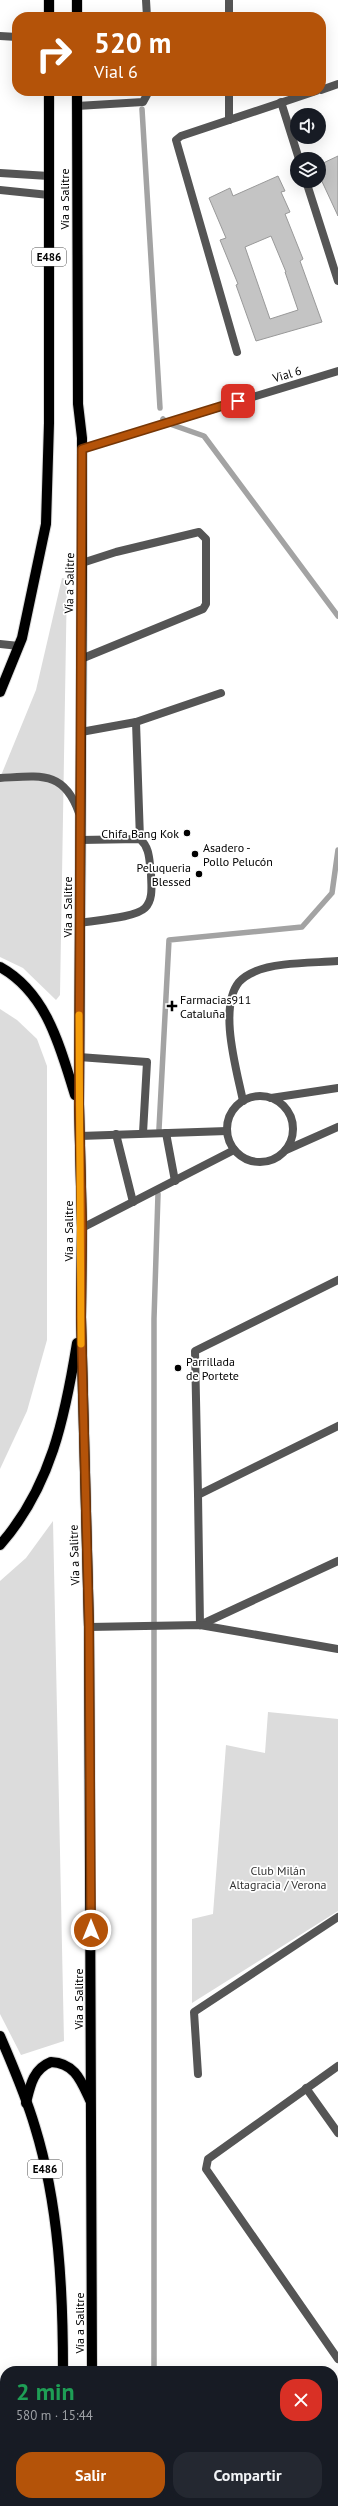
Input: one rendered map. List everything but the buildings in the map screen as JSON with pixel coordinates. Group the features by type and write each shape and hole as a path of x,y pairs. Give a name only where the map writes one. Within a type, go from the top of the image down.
{"main road":[{"path":"49,0 49,12"},
{"path":"77,0 77,12"},
{"name":"Vía a Salitre","path":"0,692 19,646 34,589 46,524 49,423 49,96"},
{"name":"Vía a Salitre","path":"77,96 78,404 82,449 79,1104 82,1228 81,1317 89,1627 92,2366"},
{"path":"0,967 26,987 43,1011 61,1050 79,1104"},
{"path":"0,1545 32,1502 50,1463 68,1398 81,1317"},
{"name":"Vía a Salitre","path":"0,2036 26,2103 42,2154 50,2198 63,2309 63,2366"},
{"path":"26,2103 30,2087 37,2071 44,2065 55,2062 66,2064 73,2069 92,2106"}],"street":[{"path":"146,0 147,12"},
{"path":"229,0 229,12"},
{"path":"0,36 12,37"},
{"path":"326,88 338,84"},
{"path":"77,106 143,102 146,96"},
{"path":"229,96 229,120"},
{"path":"237,352 176,145 176,140 181,136 300,96"},
{"path":"281,102 297,152"},
{"path":"0,173 49,176"},
{"path":"308,188 338,281"},
{"path":"0,190 49,195"},
{"name":"Vial 6","path":"82,449 338,371"},
{"path":"81,659 203,609 206,604 206,539 199,532 116,552 82,563"},
{"path":"0,644 19,646"},
{"path":"81,732 136,722 221,693"},
{"path":"80,923 137,913 146,908 152,891 149,855 146,845 140,839 136,722"},
{"path":"0,778 42,778 61,783 70,792 80,818"},
{"path":"80,840 140,839"},
{"path":"243,1101 228,1018 231,998 239,982 255,972 277,966 338,961"},
{"path":"79,1058 147,1062 143,1133"},
{"path":"338,1088 270,1098 256,1096 243,1101 230,1114 227,1131 234,1150 246,1159 260,1162 274,1159 286,1150 338,1127"},
{"path":"270,1098 284,1106 292,1120 292,1135 286,1150"},
{"path":"80,1136 227,1131"},
{"path":"166,1133 175,1181"},
{"path":"116,1134 133,1202"},
{"path":"82,1228 234,1150"},
{"path":"200,1625 195,1351 338,1280"},
{"path":"198,1495 338,1426"},
{"path":"200,1625 338,1561"},
{"path":"89,1627 200,1625 338,1649"},
{"path":"198,2074 194,2012 338,1917"},
{"path":"338,2066 208,2159 206,2169 338,2359"},
{"path":"306,2088 338,2133"}],"green space":[{"path":"62,578 67,579 60,995 56,1000 23,968 0,957 0,778 36,690"},
{"path":"0,1009 17,1020 37,1039 47,1066 47,1340 27,1411 0,1469"},
{"path":"53,1521 64,2041 21,2055 0,2014 0,1581 26,1558"},
{"name":"Club Milán Altagracia / Verona","path":"268,1712 338,1719 338,1911 192,2003 192,1919 213,1914 226,1745 265,1753"}],"waterway":[{"path":"142,109 160,408"},
{"path":"163,419 167,423 204,436 338,616"},
{"path":"159,1129 169,940 302,927 332,893 338,850"},
{"path":"154,2366 154,1319 158,1194"}],"slow traffic":[{"path":"79,1015 79,1104 82,1228 81,1344"}],"place":[{"name":"Chifa Bang Kok","path":"187,833"},
{"name":"Asadero - Pollo Pelucón","path":"195,854"},
{"name":"Peluqueria Blessed","path":"199,874"},
{"name":"Farmacias911 Cataluña","path":"172,1006"},
{"name":"Parrillada de Portete","path":"178,1368"}],"route":[{"path":"91,1930 89,1627 81,1317 82,1228 79,1104 82,449 238,401"}]}
